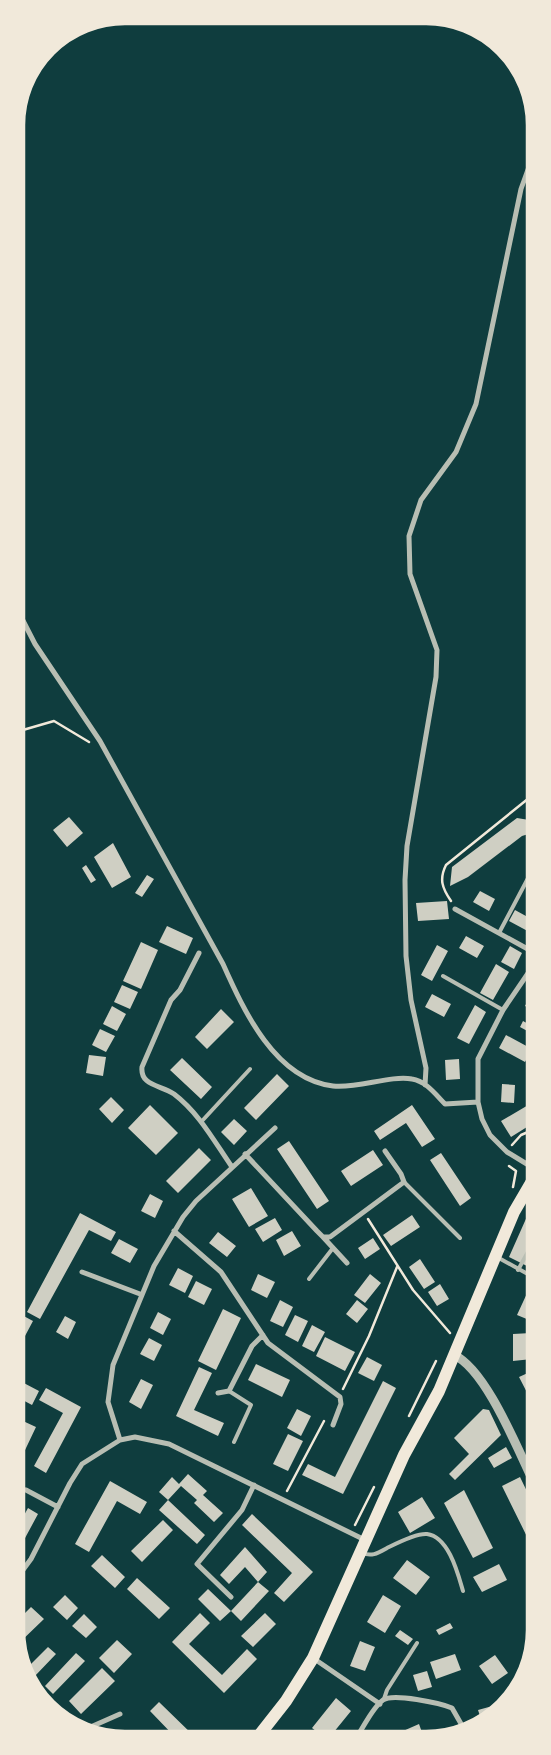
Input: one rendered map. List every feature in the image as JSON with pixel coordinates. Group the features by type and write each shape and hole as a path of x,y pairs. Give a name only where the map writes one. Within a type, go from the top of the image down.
{"main road":[{"path":"262,1731 286,1701 313,1658 404,1455 439,1391 514,1212 527,1190"}],"street":[{"path":"425,1085 426,1068 411,1000 406,956 405,880 407,846 435,687 437,650 410,574 409,536 420,500 456,452 476,404 521,189 527,172"},
{"path":"24,623 35,644 106,751 218,956 238,998 259,1031 280,1058 304,1077 316,1083 334,1086 412,1079 425,1085 445,1104 478,1102"},
{"path":"455,909 527,949"},
{"path":"199,953 180,990 171,1000 142,1067 141,1075 145,1081 173,1094 202,1121 232,1167"},
{"path":"527,975 503,1010 478,1059 478,1102 486,1127 506,1152 527,1164"},
{"path":"120,1440 108,1402 109,1385 113,1365 140,1294 174,1231 196,1201 275,1128"},
{"path":"323,1237 337,1234 404,1182 401,1174 385,1151"},
{"path":"246,1154 347,1263"},
{"path":"174,1231 221,1272 268,1343 340,1397 342,1404 333,1425"},
{"path":"82,1272 140,1294"},
{"path":"218,1393 228,1391 252,1346 263,1335"},
{"path":"454,1355 475,1371 486,1386 527,1469"},
{"path":"24,1568 31,1559 82,1464 120,1440 135,1438 169,1444 351,1534 362,1546"},
{"path":"231,1597 197,1564 242,1510 254,1485"},
{"path":"24,1490 58,1507"},
{"path":"313,1658 382,1701"},
{"path":"361,1731 382,1701 391,1697 441,1704 452,1708 462,1725"},
{"path":"93,1726 120,1714"}],"lane":[{"path":"499,933 527,880"},
{"path":"442,976 503,1010"},
{"path":"202,1121 250,1069"},
{"path":"404,1182 460,1238"},
{"path":"309,1280 333,1248"},
{"path":"518,1270 527,1254"},
{"path":"495,1256 527,1274"},
{"path":"228,1391 251,1405 234,1442"},
{"path":"362,1546 368,1555 374,1555 399,1542 425,1534 433,1536 444,1545 458,1574 463,1591"},
{"path":"382,1701 417,1642"}],"path":[{"path":"24,730 54,721 106,751"},
{"path":"455,909 443,890 441,875 446,865 527,800"},
{"path":"506,1152 521,1135 527,1132"},
{"path":"365,1213 397,1267 450,1333"},
{"path":"340,1397 369,1336 397,1267"},
{"path":"283,1499 323,1421 336,1417"},
{"path":"351,1534 377,1481"}],"building":[{"path":"69,817 83,833 67,847 53,830"},
{"path":"517,818 527,820 527,834 522,836 468,877 450,886 452,867"},
{"path":"113,843 131,877 112,888 94,857"},
{"path":"86,865 96,880 91,883 82,868"},
{"path":"147,875 154,879 142,897 135,893"},
{"path":"480,891 495,899 489,911 473,902"},
{"path":"447,901 449,919 418,921 416,903"},
{"path":"515,910 527,917 527,931 509,921"},
{"path":"167,926 193,938 186,954 159,942"},
{"path":"466,936 484,946 477,958 459,948"},
{"path":"141,942 158,950 141,989 123,981"},
{"path":"437,945 448,951 432,981 421,975"},
{"path":"510,946 522,953 514,969 501,962"},
{"path":"496,964 509,972 493,1000 480,993"},
{"path":"122,985 138,992 130,1009 114,1002"},
{"path":"432,994 451,1004 444,1017 425,1007"},
{"path":"475,1005 486,1012 469,1044 457,1038"},
{"path":"112,1006 126,1014 117,1031 103,1024"},
{"path":"221,1009 234,1022 207,1049 195,1037"},
{"path":"523,1021 527,1023 527,1031 520,1027"},
{"path":"100,1029 115,1036 106,1052 92,1045"},
{"path":"506,1035 527,1046 527,1058 525,1062 499,1048"},
{"path":"89,1055 106,1057 103,1076 86,1073"},
{"path":"182,1058 212,1087 201,1099 170,1070"},
{"path":"459,1059 460,1079 446,1080 445,1060"},
{"path":"277,1074 289,1086 256,1120 244,1108"},
{"path":"502,1084 515,1085 514,1103 501,1102"},
{"path":"111,1097 124,1110 112,1123 99,1109"},
{"path":"150,1105 178,1133 156,1155 128,1128"},
{"path":"412,1105 435,1139 422,1147 406,1123 380,1140 374,1131"},
{"path":"527,1106 527,1127 511,1137 501,1121"},
{"path":"234,1119 247,1131 234,1145 221,1132"},
{"path":"289,1141 329,1201 317,1209 277,1149"},
{"path":"199,1148 211,1160 178,1193 166,1181"},
{"path":"373,1150 383,1165 351,1186 341,1171"},
{"path":"441,1153 471,1198 460,1206 430,1160"},
{"path":"251,1188 268,1216 249,1227 232,1199"},
{"path":"150,1194 163,1201 155,1218 141,1211"},
{"path":"80,1213 116,1232 111,1241 89,1230 40,1319 27,1312"},
{"path":"412,1215 420,1227 391,1246 383,1235"},
{"path":"527,1216 527,1266 509,1257"},
{"path":"275,1218 282,1230 263,1242 255,1229"},
{"path":"292,1231 301,1246 284,1256 276,1240"},
{"path":"218,1232 236,1246 227,1257 209,1243"},
{"path":"373,1238 380,1249 365,1259 358,1248"},
{"path":"119,1239 138,1249 130,1263 111,1253"},
{"path":"420,1259 435,1282 424,1289 409,1267"},
{"path":"178,1268 193,1276 185,1293 169,1285"},
{"path":"258,1274 275,1282 267,1298 251,1290"},
{"path":"370,1274 381,1283 365,1303 354,1295"},
{"path":"196,1281 212,1289 204,1305 188,1297"},
{"path":"440,1284 449,1299 437,1306 428,1292"},
{"path":"527,1293 527,1319 517,1315"},
{"path":"280,1300 293,1307 283,1327 270,1321"},
{"path":"357,1300 368,1309 357,1323 346,1314"},
{"path":"223,1309 241,1318 216,1370 198,1361"},
{"path":"158,1312 171,1319 163,1335 150,1328"},
{"path":"295,1315 308,1321 298,1342 285,1335"},
{"path":"24,1316 33,1321 24,1338"},
{"path":"65,1316 76,1322 68,1339 56,1332"},
{"path":"312,1325 325,1332 314,1352 302,1346"},
{"path":"527,1333 527,1360 513,1361 513,1334"},
{"path":"325,1337 355,1352 345,1371 316,1356"},
{"path":"149,1338 162,1345 154,1361 140,1354"},
{"path":"367,1357 382,1365 374,1381 358,1373"},
{"path":"256,1364 290,1380 282,1397 248,1380"},
{"path":"199,1367 212,1373 194,1410 224,1423 218,1436 176,1416"},
{"path":"527,1373 527,1393 519,1377"},
{"path":"141,1379 153,1385 141,1409 129,1402"},
{"path":"383,1381 396,1388 343,1494 302,1475 308,1464 335,1477"},
{"path":"24,1383 39,1391 32,1405 24,1401"},
{"path":"46,1388 81,1407 46,1473 34,1466 63,1413 39,1400"},
{"path":"297,1409 311,1416 301,1436 287,1428"},
{"path":"483,1409 489,1410 501,1435 455,1480 449,1474 469,1454 454,1438"},
{"path":"24,1421 36,1427 24,1452"},
{"path":"288,1434 303,1441 288,1471 273,1464"},
{"path":"506,1447 512,1458 494,1468 488,1458"},
{"path":"188,1474 207,1491 203,1495 223,1513 214,1522 194,1503 197,1500 181,1486 168,1500 159,1492 172,1477 179,1484"},
{"path":"520,1477 527,1491 527,1537 502,1486"},
{"path":"110,1481 147,1502 140,1514 117,1501 89,1552 75,1544"},
{"path":"464,1490 493,1548 473,1558 444,1503"},
{"path":"422,1497 435,1518 410,1533 398,1512"},
{"path":"168,1500 205,1535 197,1544 159,1510"},
{"path":"28,1508 38,1514 24,1540 24,1515"},
{"path":"252,1514 313,1572 284,1602 274,1593 292,1573 242,1525"},
{"path":"163,1520 173,1530 142,1562 131,1551"},
{"path":"245,1547 267,1572 258,1582 245,1567 229,1584 220,1575"},
{"path":"102,1555 125,1577 115,1588 91,1566"},
{"path":"407,1560 430,1577 416,1595 393,1578"},
{"path":"499,1564 507,1580 482,1592 473,1577"},
{"path":"137,1578 170,1608 159,1619 127,1589"},
{"path":"258,1582 269,1591 241,1621 231,1611"},
{"path":"208,1589 231,1611 220,1621 198,1599"},
{"path":"65,1595 78,1608 67,1620 53,1607"},
{"path":"383,1595 401,1606 385,1633 367,1622"},
{"path":"31,1607 44,1619 24,1638 24,1637 24,1614"},
{"path":"200,1613 210,1623 189,1644 222,1675 247,1649 257,1659 224,1693 172,1642"},
{"path":"265,1613 276,1624 253,1647 241,1636"},
{"path":"84,1614 97,1627 86,1638 72,1626"},
{"path":"450,1623 453,1628 439,1635 436,1630"},
{"path":"400,1630 413,1639 408,1645 395,1636"},
{"path":"117,1640 132,1654 114,1673 99,1658"},
{"path":"360,1641 375,1647 365,1671 350,1666"},
{"path":"48,1647 56,1654 35,1676 30,1665"},
{"path":"76,1653 85,1661 53,1694 45,1686"},
{"path":"455,1654 461,1670 436,1679 430,1662"},
{"path":"495,1655 508,1673 492,1684 479,1666"},
{"path":"102,1668 115,1681 81,1714 69,1701"},
{"path":"427,1671 432,1687 418,1691 413,1675"},
{"path":"336,1698 351,1711 335,1731 316,1731 312,1728"},
{"path":"159,1702 189,1731 169,1731 150,1711"},
{"path":"493,1706 480,1716 478,1710"},
{"path":"419,1724 422,1731 403,1731"}]}
